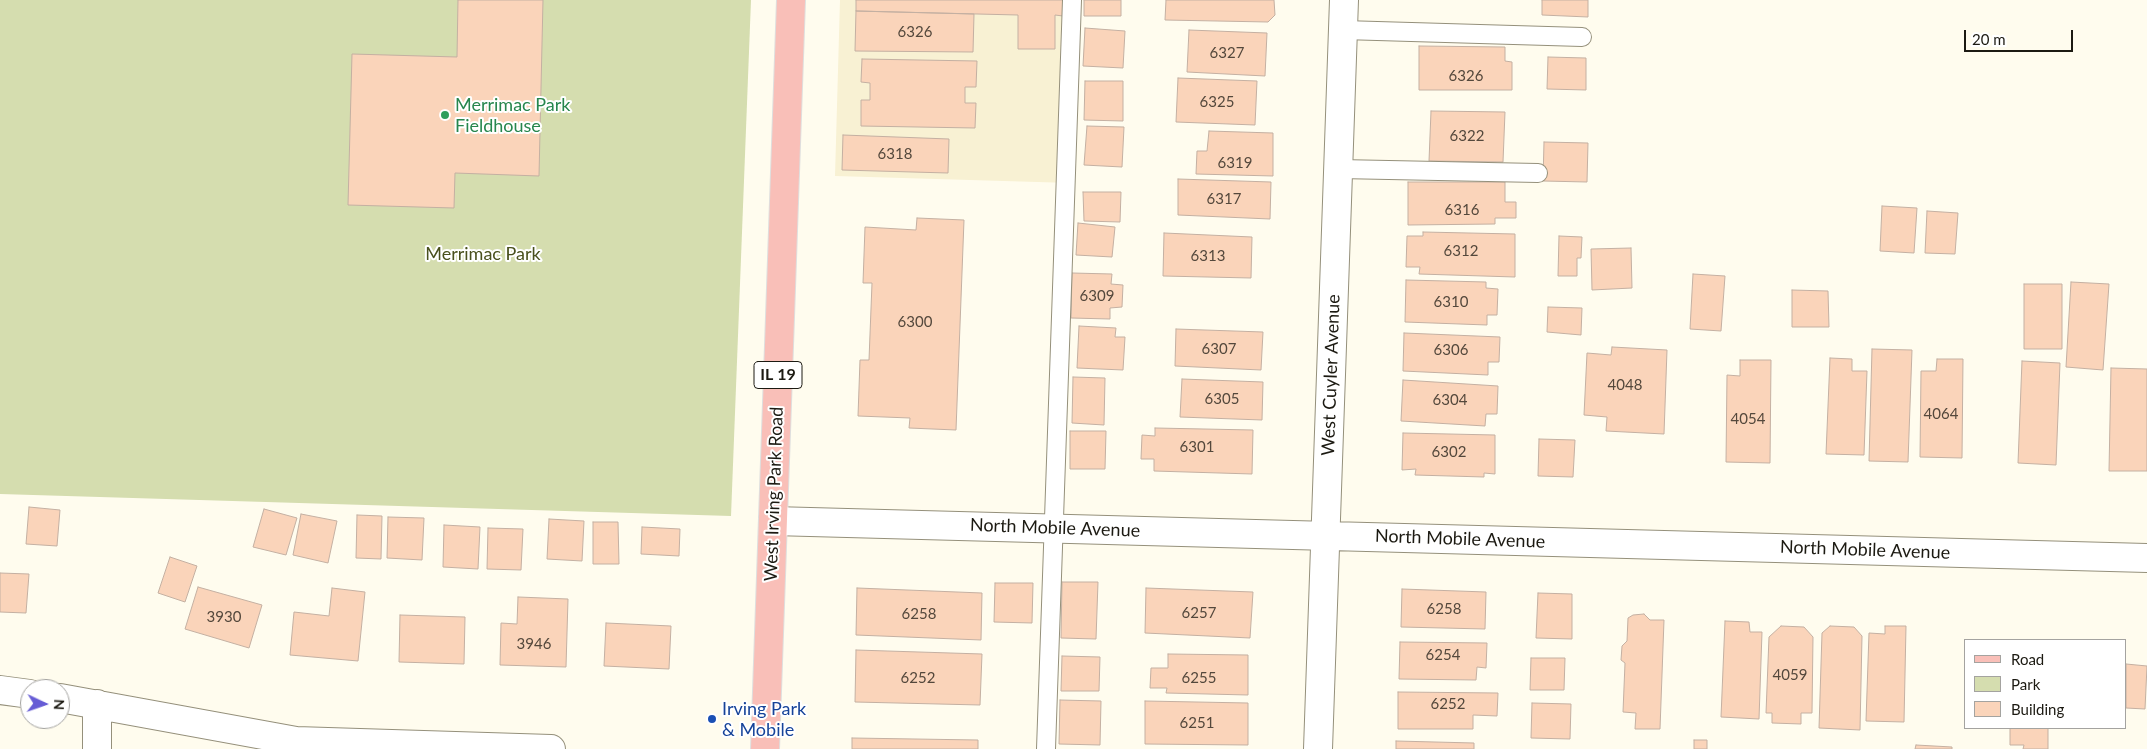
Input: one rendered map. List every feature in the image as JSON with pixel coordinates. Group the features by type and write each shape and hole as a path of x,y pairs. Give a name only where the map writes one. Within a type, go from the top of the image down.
{"main road":[{"name":"West Irving Park Road","path":"764,749 791,0"}],"street":[{"name":"West Cuyler Avenue","path":"1318,749 1344,0"},
{"name":"North Mobile Avenue","path":"773,521 2147,558"},
{"path":"0,690 20,693"},
{"path":"70,700 296,741 551,749"},
{"path":"97,704 97,749"}],"lane":[{"path":"1046,749 1072,0"},
{"path":"1344,30 1582,38"},
{"path":"1339,169 1538,173"}],"shaded area":[{"path":"840,0 1077,0 1071,183 835,176"}],"green space":[{"name":"Merrimac Park","path":"0,0 751,0 731,516 0,494"}],"building":[{"name":"Merrimac Park Fieldhouse","path":"458,0 543,0 539,176 455,173 454,208 348,205 352,54 457,57"},
{"path":"856,0 1063,0 1063,16 1055,15 1055,49 1018,49 1018,15 856,11"},
{"path":"1084,0 1121,0 1121,16 1084,16"},
{"path":"1166,0 1274,0 1275,15 1268,22 1165,20"},
{"path":"1542,0 1588,0 1588,17 1542,15"},
{"path":"856,11 974,14 973,52 855,51"},
{"path":"1085,28 1125,31 1123,68 1083,66"},
{"path":"1189,30 1267,33 1265,76 1187,72"},
{"path":"1419,46 1505,47 1505,61 1512,62 1512,90 1419,90"},
{"path":"1548,57 1586,58 1586,90 1547,89"},
{"path":"862,59 977,61 976,87 965,87 965,103 976,103 975,128 861,126 861,100 870,100 870,83 861,82"},
{"path":"1178,78 1257,81 1255,125 1176,122"},
{"path":"1085,81 1123,81 1123,121 1084,120"},
{"path":"1431,111 1505,112 1503,162 1429,161"},
{"path":"1087,126 1124,127 1122,167 1084,165"},
{"path":"1209,131 1273,133 1273,176 1196,174 1197,151 1207,151"},
{"path":"843,135 949,139 948,173 842,170"},
{"path":"1544,142 1588,143 1587,182 1543,181"},
{"path":"1178,179 1271,182 1270,219 1178,215"},
{"path":"1408,182 1505,182 1505,202 1516,202 1516,218 1495,218 1495,224 1408,225"},
{"path":"1083,192 1121,192 1120,222 1084,221"},
{"path":"1882,206 1917,208 1914,253 1880,251"},
{"path":"1927,211 1958,213 1955,254 1925,253"},
{"path":"917,218 964,220 956,430 909,428 910,418 858,416 860,360 869,360 872,283 863,283 865,227 916,230"},
{"path":"1078,223 1115,227 1112,257 1076,255"},
{"path":"1423,232 1515,234 1515,277 1419,274 1420,267 1406,267 1407,236 1423,236"},
{"path":"1164,233 1252,237 1251,278 1163,276"},
{"path":"1559,236 1582,237 1581,258 1577,258 1577,276 1558,276"},
{"path":"1631,248 1632,288 1592,290 1591,249"},
{"path":"1072,273 1112,274 1111,284 1123,285 1122,307 1110,308 1110,319 1071,318"},
{"path":"1693,274 1725,276 1721,331 1690,329"},
{"path":"1406,280 1486,282 1486,288 1498,289 1497,315 1487,315 1487,325 1405,322"},
{"path":"2071,282 2109,284 2103,370 2066,367"},
{"path":"2024,284 2062,284 2062,349 2024,349"},
{"path":"1792,290 1828,291 1829,327 1792,327"},
{"path":"1548,307 1582,308 1581,335 1547,332"},
{"path":"1079,326 1116,328 1115,337 1125,337 1123,370 1077,368"},
{"path":"1176,329 1263,332 1261,370 1175,366"},
{"path":"1404,333 1500,337 1499,362 1488,362 1488,375 1403,371"},
{"path":"1612,347 1667,350 1664,434 1606,431 1607,417 1584,415 1587,353 1611,355"},
{"path":"1872,349 1912,350 1908,462 1869,461"},
{"path":"1830,358 1852,359 1852,371 1867,371 1864,455 1826,454"},
{"path":"1937,359 1963,359 1962,458 1920,457 1921,371 1936,371"},
{"path":"1740,360 1771,360 1770,463 1726,462 1727,375 1740,376"},
{"path":"2022,361 2060,363 2056,465 2018,463"},
{"path":"2111,368 2147,369 2147,471 2109,471"},
{"path":"1073,377 1105,378 1104,425 1072,423"},
{"path":"1182,379 1263,382 1262,420 1180,417"},
{"path":"1403,380 1498,386 1497,414 1486,414 1485,426 1401,421"},
{"path":"1155,428 1253,430 1252,474 1154,471 1154,459 1141,459 1142,435 1155,436"},
{"path":"1070,431 1106,431 1105,469 1070,469"},
{"path":"1403,433 1495,435 1495,474 1484,473 1484,477 1415,475 1416,469 1402,470"},
{"path":"1539,439 1575,440 1573,477 1538,476"},
{"path":"29,507 60,510 57,546 26,544"},
{"path":"264,509 297,518 286,555 253,547"},
{"path":"301,514 337,521 328,563 293,555"},
{"path":"357,515 382,516 381,559 356,558"},
{"path":"388,517 424,518 422,560 387,558"},
{"path":"549,519 584,521 582,561 547,559"},
{"path":"593,522 618,522 619,564 593,564"},
{"path":"444,525 480,527 478,569 443,567"},
{"path":"642,527 680,529 679,556 641,554"},
{"path":"488,528 523,529 521,570 487,569"},
{"path":"170,557 197,566 185,602 158,593"},
{"path":"0,573 29,574 26,613 0,612"},
{"path":"1062,582 1098,582 1096,639 1061,638"},
{"path":"995,583 1033,583 1032,623 994,622"},
{"path":"198,587 262,605 249,648 185,629"},
{"path":"332,588 365,592 358,661 290,655 294,612 329,616"},
{"path":"857,588 982,593 981,640 856,635"},
{"path":"1146,588 1253,592 1250,638 1145,633"},
{"path":"1402,589 1486,592 1485,629 1401,627"},
{"path":"1538,593 1572,594 1572,639 1536,638"},
{"path":"518,597 568,599 566,667 500,665 501,623 517,624"},
{"path":"1644,614 1650,620 1664,620 1660,729 1635,729 1636,713 1623,712 1625,663 1621,660 1622,646 1627,641 1628,618 1633,615"},
{"path":"400,615 465,617 464,664 399,662"},
{"path":"1725,621 1749,622 1750,632 1762,632 1759,719 1721,717"},
{"path":"606,623 671,626 669,669 604,666"},
{"path":"1781,626 1804,627 1813,637 1812,713 1801,713 1801,724 1772,723 1772,713 1766,713 1769,637"},
{"path":"1830,626 1854,627 1862,636 1860,730 1819,728 1822,633"},
{"path":"1885,626 1906,626 1904,722 1866,721 1869,633 1885,634"},
{"path":"1400,642 1487,643 1486,668 1477,667 1476,680 1399,679"},
{"path":"856,650 982,654 980,705 855,702"},
{"path":"1168,654 1248,655 1248,695 1166,693 1167,688 1150,688 1151,668 1168,668"},
{"path":"1062,656 1100,657 1099,691 1061,691"},
{"path":"1531,658 1565,658 1564,690 1530,690"},
{"path":"2127,664 2147,666 2145,709 2127,708"},
{"path":"1398,692 1498,693 1497,716 1473,715 1473,729 1398,729"},
{"path":"1060,700 1101,701 1100,745 1059,744"},
{"path":"1145,701 1248,703 1248,745 1145,744"},
{"path":"1532,703 1571,704 1570,739 1531,738"},
{"path":"2010,729 2048,729 2048,749 2023,749 2024,745 2010,745"},
{"path":"852,738 978,740 978,749 852,749"},
{"path":"1694,740 1707,740 1707,749 1694,749"},
{"path":"1396,741 1474,743 1474,749 1396,749"},
{"path":"1916,745 1952,747 1952,749 1915,749"}],"place":[{"name":"Merrimac Park Fieldhouse","path":"445,115"},
{"name":"Irving Park & Mobile","path":"712,719"}]}
